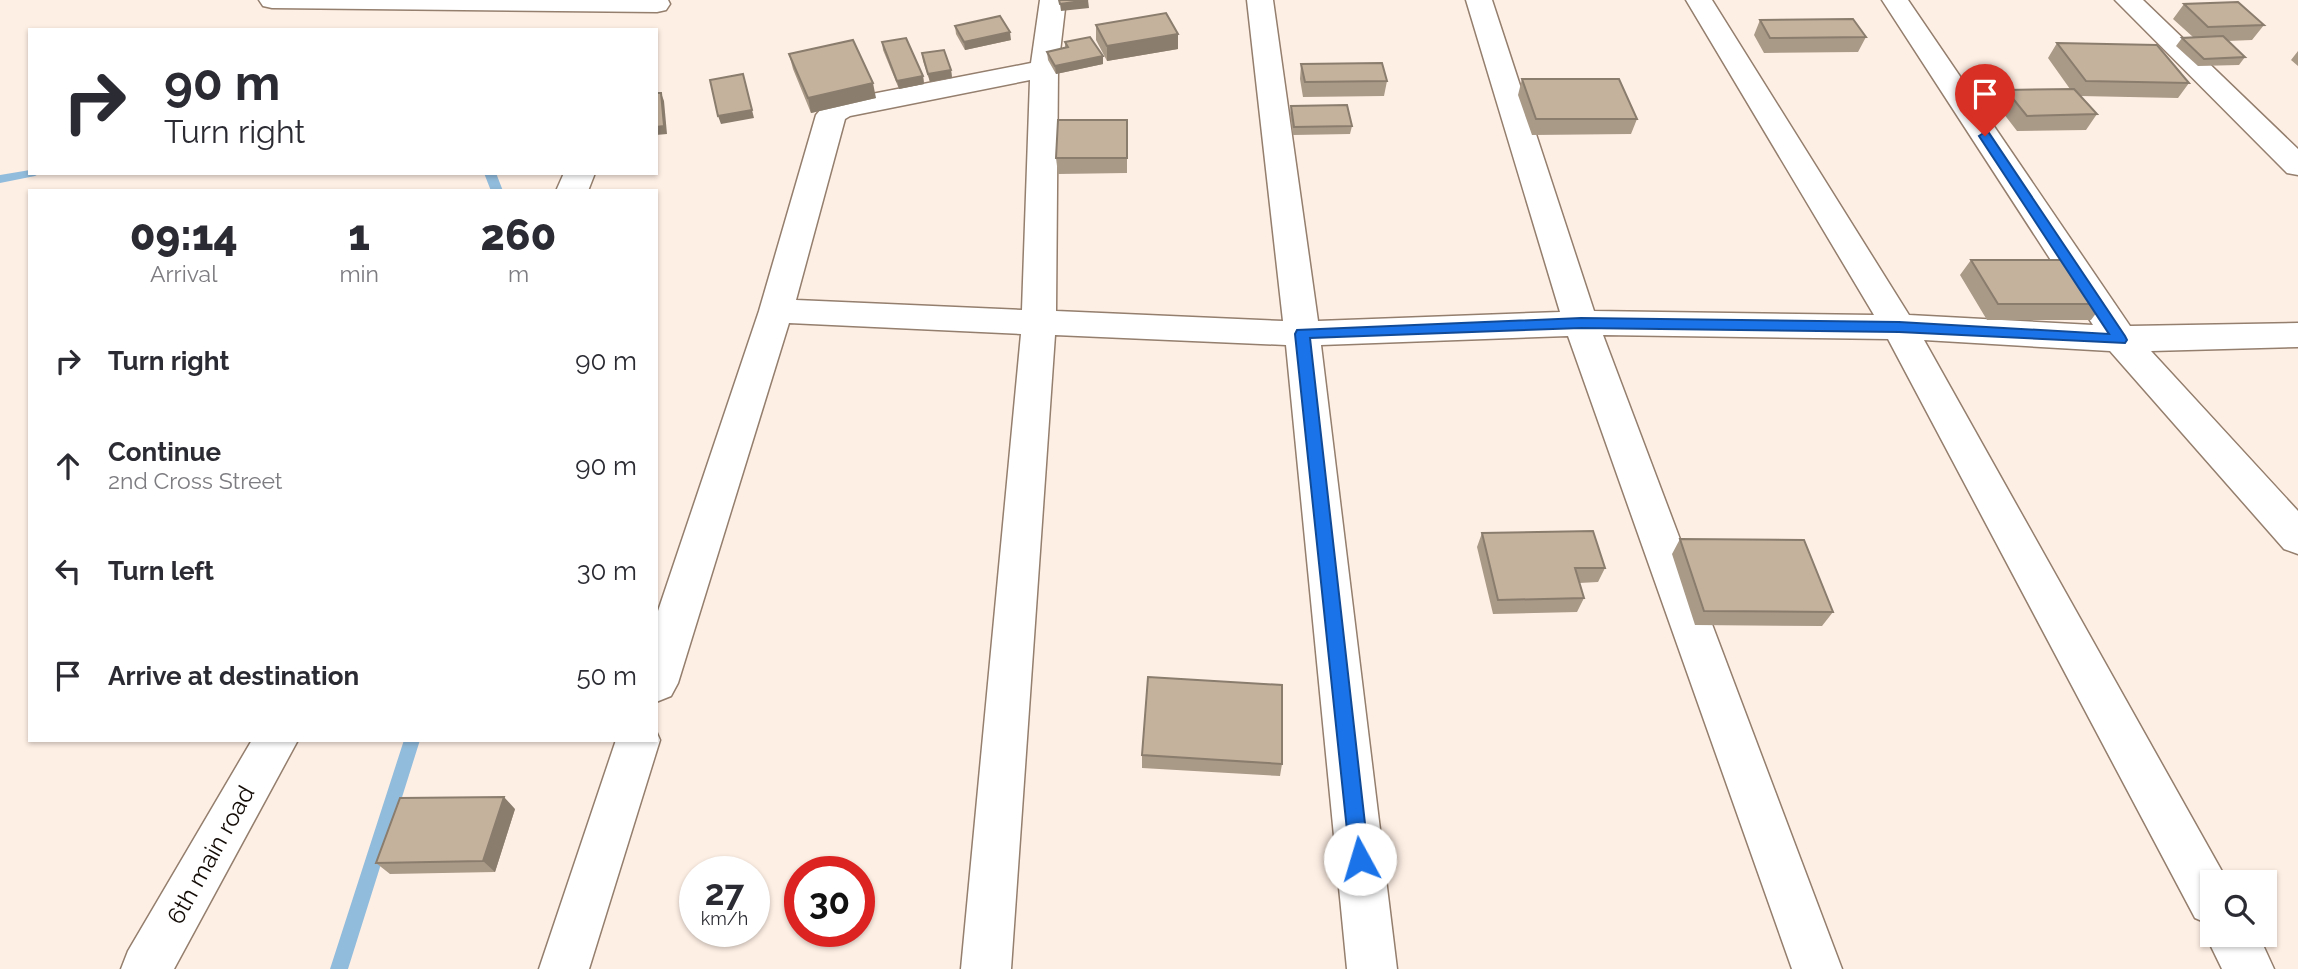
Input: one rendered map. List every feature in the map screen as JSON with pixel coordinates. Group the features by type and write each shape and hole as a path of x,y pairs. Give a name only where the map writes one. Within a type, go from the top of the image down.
{"street":[{"path":"272,0 658,2 646,28"},
{"path":"986,969 1039,320 1044,69 1053,0"},
{"path":"1260,0 1302,334 1372,969"},
{"path":"1479,0 1581,323 1817,969"},
{"path":"1699,0 1899,327 2200,879"},
{"path":"1895,0 2120,340 2298,538"},
{"path":"2128,0 2298,166"},
{"path":"658,677 776,311 831,115 841,109 1044,69"},
{"path":"776,311 1039,320 1302,334 1581,323 1899,327 2120,340 2298,335"},
{"name":"6th main road","path":"146,969 275,742"},
{"path":"564,969 637,742"},
{"path":"2237,947 2249,969"}],"building":[{"path":"1059,0 1088,0 1060,4"},
{"path":"2238,2 2264,25 2208,27 2184,4"},
{"path":"1166,13 1178,34 1107,46 1096,25"},
{"path":"1000,16 1010,32 964,42 955,26"},
{"path":"1853,19 1866,37 1770,38 1760,20"},
{"path":"2223,36 2245,57 2204,59 2182,38"},
{"path":"1090,37 1103,56 1055,66 1047,52 1068,47 1065,42"},
{"path":"906,38 923,76 897,81 882,42"},
{"path":"853,40 873,83 808,98 789,54"},
{"path":"2057,43 2157,45 2189,83 2086,81"},
{"path":"944,50 951,70 928,74 922,53"},
{"path":"1382,63 1387,81 1305,82 1301,64"},
{"path":"743,74 752,110 718,116 710,80"},
{"path":"1522,79 1619,79 1637,119 1536,119"},
{"path":"2074,89 2097,114 2027,116 2006,90"},
{"path":"658,93 661,93 664,126 658,127"},
{"path":"1347,105 1352,126 1294,127 1291,106"},
{"path":"1058,120 1127,120 1127,158 1056,158"},
{"path":"1971,260 2072,260 2103,304 1998,304"},
{"path":"1593,531 1605,568 1575,568 1584,598 1498,600 1482,533"},
{"path":"1680,539 1804,540 1833,612 1704,611"},
{"path":"1148,677 1282,685 1282,764 1142,755"},
{"path":"504,797 483,861 376,863 400,798"}],"waterway":[{"path":"0,179 28,174"},
{"path":"491,175 496,189"},
{"path":"339,969 411,742"}],"route":[{"path":"1360,859 1302,334 1581,323 1899,327 2120,340 1985,136"}]}
